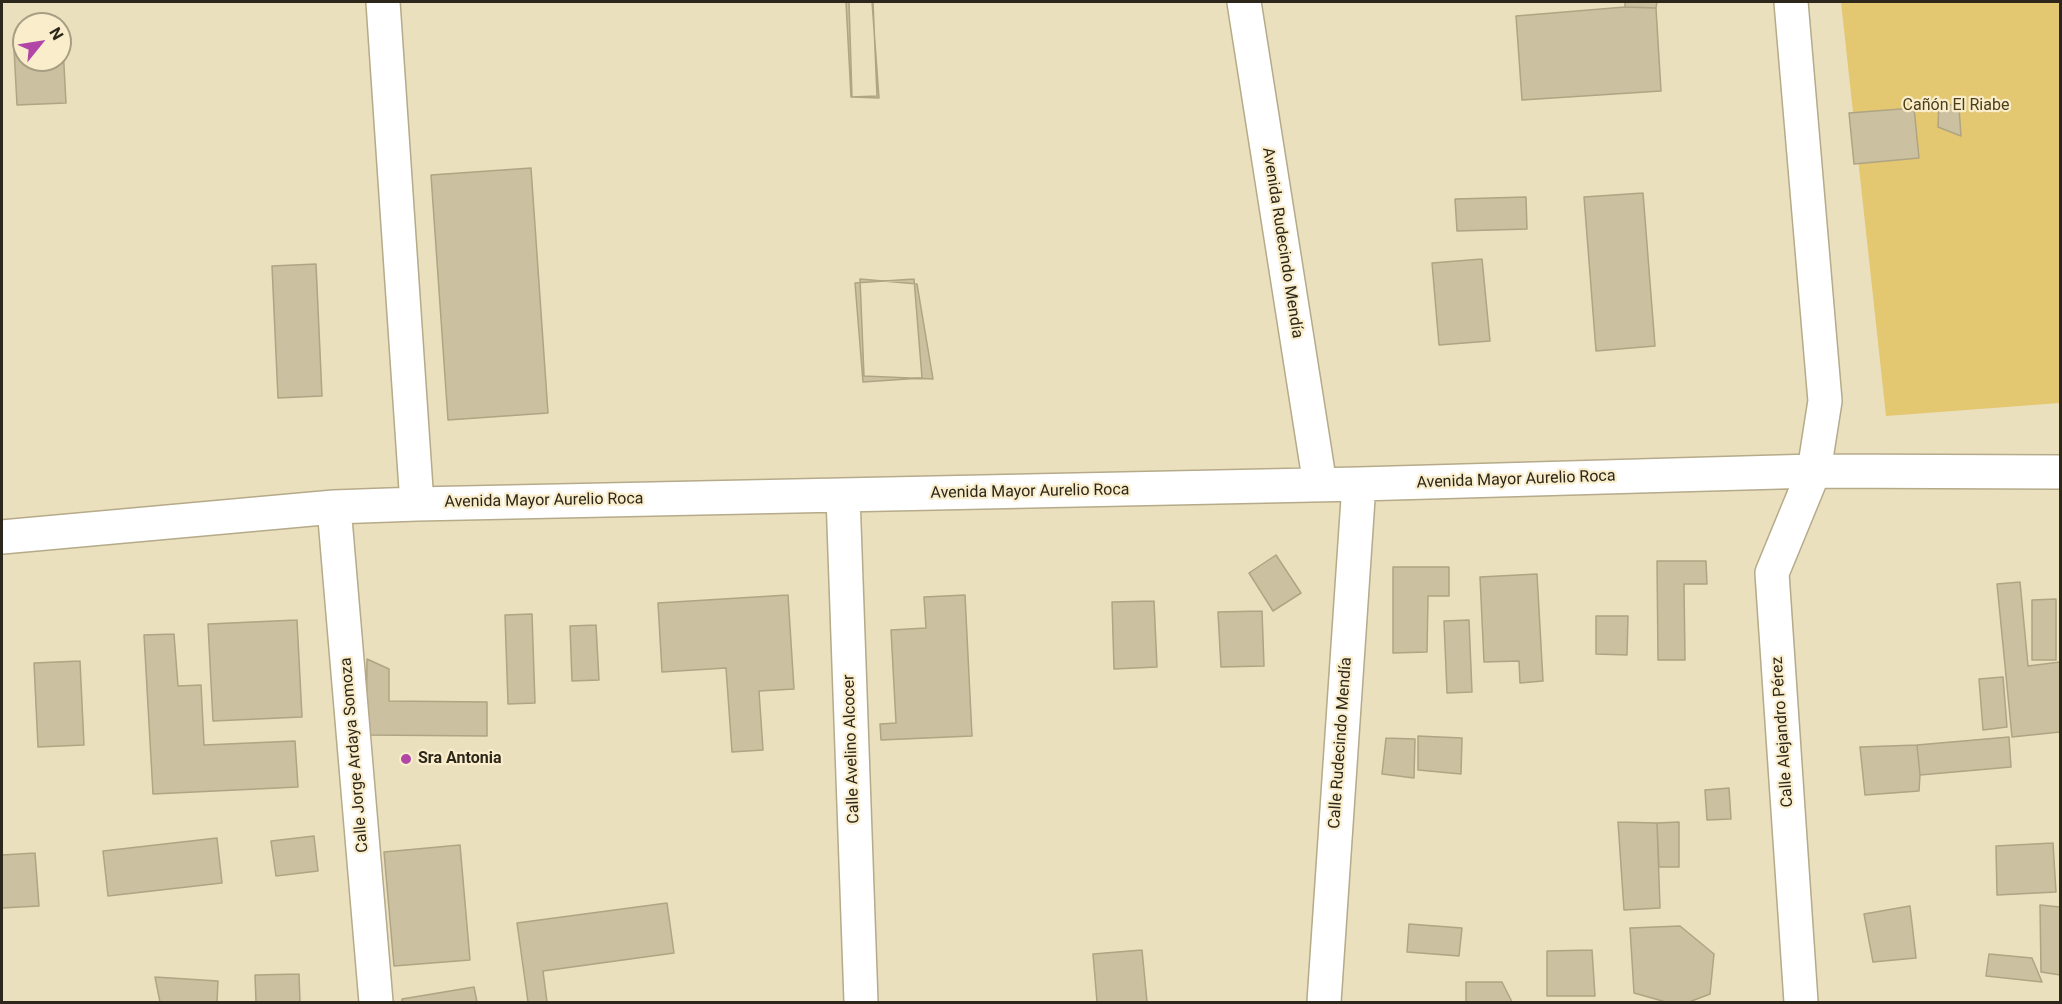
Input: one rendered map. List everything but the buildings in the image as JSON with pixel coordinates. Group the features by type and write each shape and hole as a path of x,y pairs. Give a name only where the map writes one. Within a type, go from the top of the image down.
{"street":[{"path":"383,2 417,504"},
{"name":"Avenida Rudecindo Mendía","path":"1244,2 1320,485"},
{"name":"Calle Alejandro Pérez","path":"1791,2 1825,401 1814,471 1772,573 1801,1002"},
{"name":"Avenida Mayor Aurelio Roca","path":"2,537 334,507 417,504 1320,485 1814,471 2061,472"},
{"name":"Calle Rudecindo Mendía","path":"1324,1002 1359,484"},
{"name":"Calle Avelino Alcocer","path":"843,496 861,1002"},
{"name":"Calle Jorge Ardaya Somoza","path":"334,507 376,1002"}],"green space":[{"name":"Cañón El Riabe","path":"1841,2 2060,2 2060,403 1886,416"}],"place":[{"name":"Sra Antonia","path":"406,759"}]}
